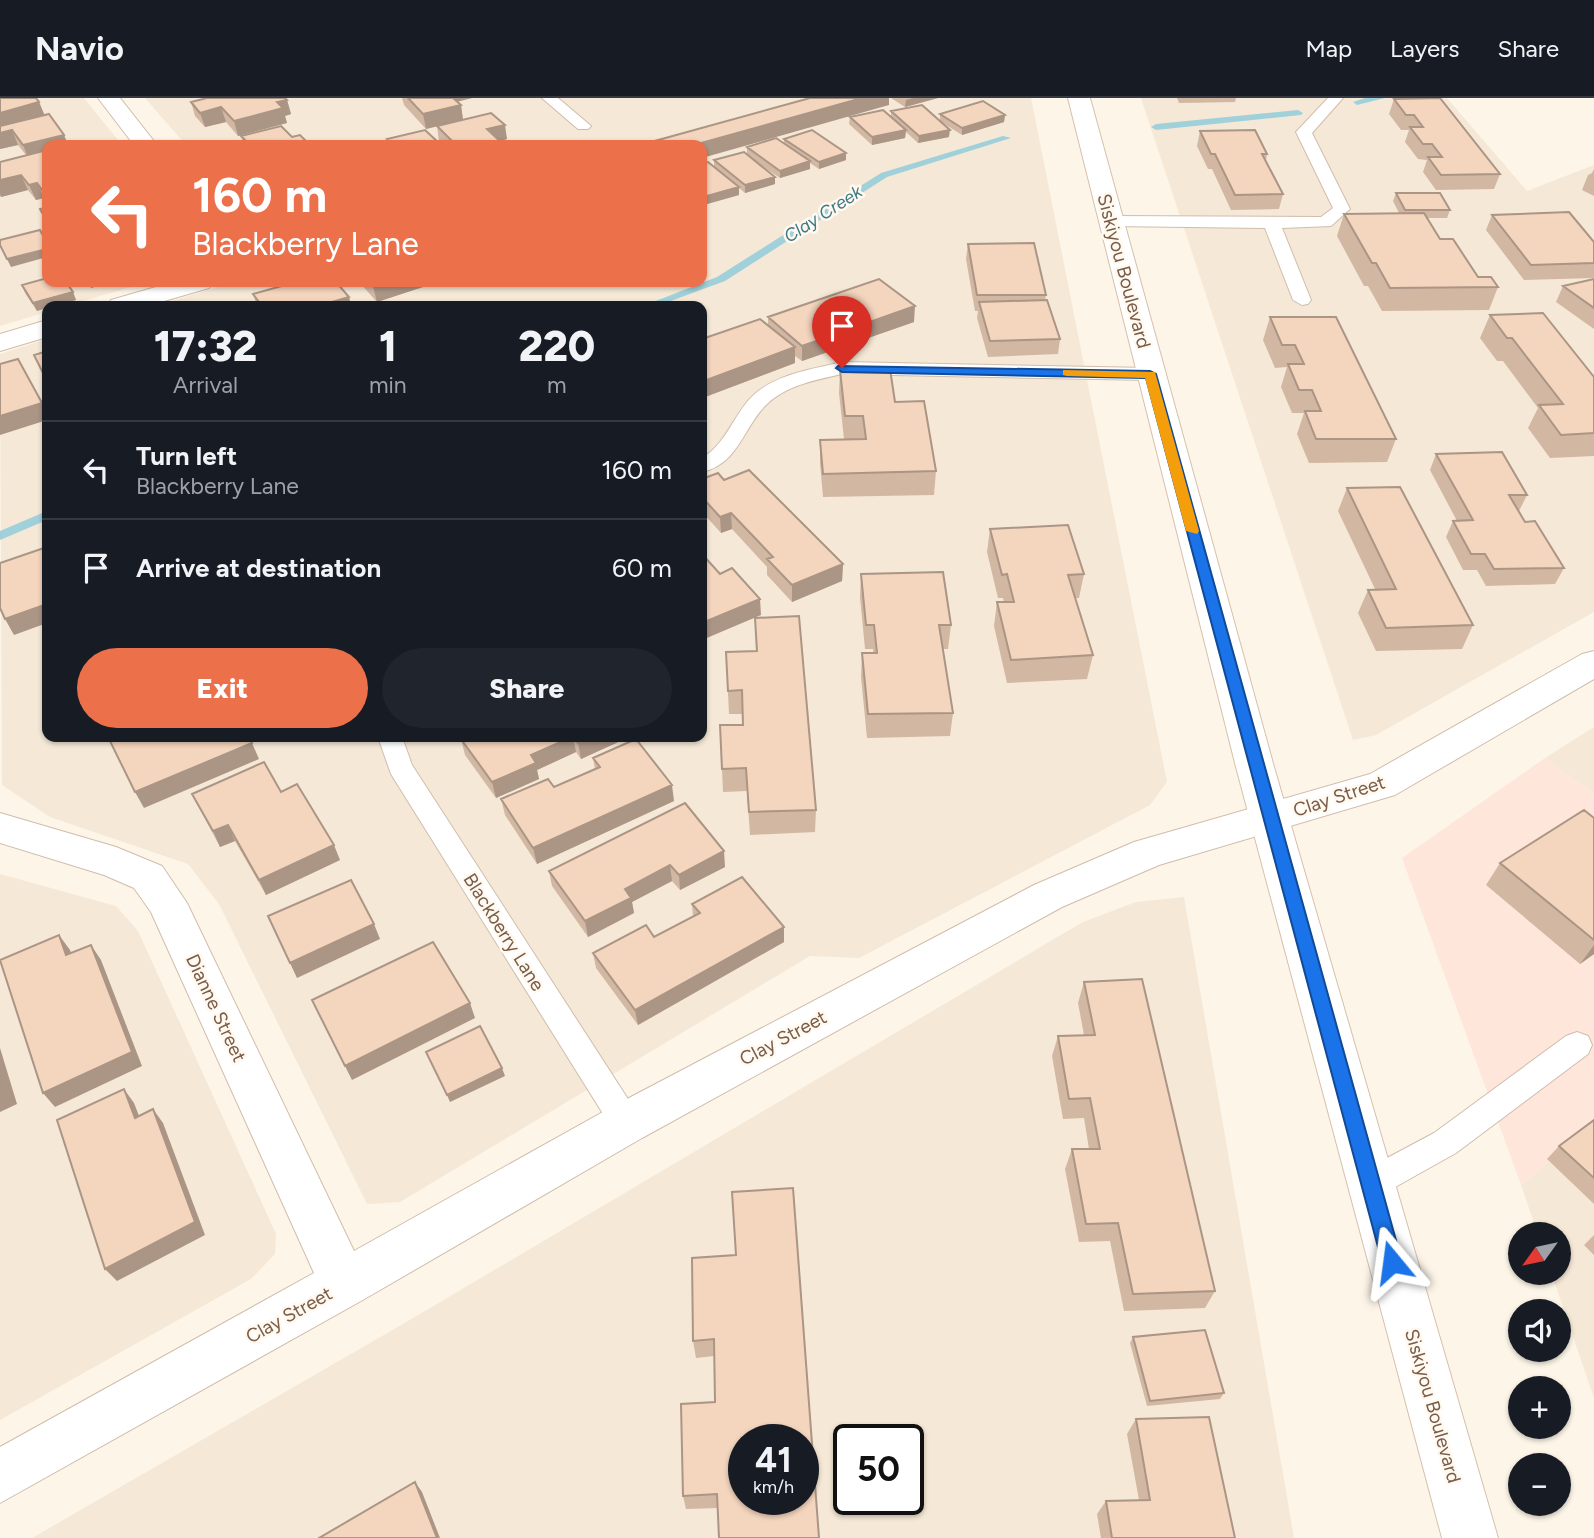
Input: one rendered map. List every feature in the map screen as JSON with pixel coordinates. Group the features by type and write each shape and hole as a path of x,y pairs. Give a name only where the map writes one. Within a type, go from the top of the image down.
{"street":[{"path":"109,98 142,140"},
{"name":"Siskiyou Boulevard","path":"1079,98 1150,374 1460,1524"},
{"path":"137,301 183,287"},
{"path":"0,343 42,330"},
{"name":"Clay Street","path":"0,1476 626,1123 1048,895 1148,853 1382,785 1594,663"},
{"name":"Dianne Street","path":"0,828 116,863 148,877 167,903 344,1284"}],"lane":[{"path":"549,98 583,126"},
{"path":"1111,221 1325,222 1342,209 1304,132 1336,98"},
{"path":"1272,223 1302,300"},
{"path":"707,463 727,450 754,406 766,395 800,379 842,368 1150,374"},
{"name":"Blackberry Lane","path":"392,742 400,767 626,1123"},
{"path":"1370,1184 1445,1143 1577,1045"}],"shaded area":[{"path":"0,98 84,98 118,140 42,140 42,287 131,287 83,301 42,301 42,313 0,326"},
{"path":"145,98 1031,98 1167,782 1150,805 859,958 810,956 400,1202 367,1204 219,904 188,864 50,817 2,785 0,354 42,341 42,742 707,742 707,301 172,301 218,287 707,287 707,140 182,140"},
{"path":"1141,98 1447,98 1527,191 1594,165 1594,612 1376,735 1353,740"},
{"path":"1594,727 1594,794 1545,758"},
{"path":"1545,758 1594,794 1594,1125 1521,1185 1402,858"},
{"path":"0,874 116,906 138,931 276,1234 275,1254 251,1279 0,1420"},
{"path":"1184,897 1294,1538 32,1538 408,1321 1083,922 1136,902"},
{"path":"1594,1125 1594,1398 1571,1331 1571,1299 1560,1299 1555,1285 1572,1284 1572,1222 1534,1222 1521,1185"}],"building":[{"path":"0,98 36,98 39,102 0,113"},
{"path":"207,98 287,100 277,102 283,108 234,121 221,107 200,113 191,102"},
{"path":"408,98 453,98 461,105 423,114"},
{"path":"810,98 862,98 707,141 658,140"},
{"path":"1440,98 1500,174 1441,175 1428,157 1442,157 1432,144 1423,144 1410,127 1423,127 1414,115 1406,115 1394,99"},
{"path":"983,101 1005,115 962,128 940,114"},
{"path":"922,105 950,130 919,136 891,111"},
{"path":"883,110 906,130 872,137 850,117"},
{"path":"491,113 505,125 487,129 499,140 451,140 437,126"},
{"path":"49,114 64,135 23,145 12,130 0,133 0,126"},
{"path":"281,126 292,137 300,135 305,140 245,140 241,136"},
{"path":"425,130 436,140 388,140"},
{"path":"812,130 846,153 819,162 784,139"},
{"path":"1255,130 1267,154 1262,154 1283,194 1235,195 1215,154 1211,154 1200,131"},
{"path":"776,138 810,161 780,171 747,147"},
{"path":"42,151 42,190 37,183 29,185 21,175 0,180 0,162"},
{"path":"744,152 775,177 745,185 714,160"},
{"path":"708,162 739,187 707,196"},
{"path":"1396,193 1440,193 1450,210 1405,210"},
{"path":"1569,212 1594,242 1594,263 1531,265 1492,215"},
{"path":"1424,213 1440,239 1453,239 1478,277 1491,277 1498,287 1390,288 1344,214"},
{"path":"40,230 42,250 7,259 0,240"},
{"path":"1034,243 1046,295 977,295 968,244"},
{"path":"42,279 42,287 70,287 73,292 33,303 22,285"},
{"path":"879,279 915,306 802,346 768,317"},
{"path":"1594,279 1594,308 1563,286"},
{"path":"278,287 340,287 349,297 335,301 258,301 253,294"},
{"path":"1047,300 1060,339 990,341 979,302"},
{"path":"1543,313 1594,377 1594,433 1561,435 1539,405 1563,404 1512,338 1507,338 1490,315"},
{"path":"1270,317 1336,317 1396,439 1316,439 1305,411 1321,411 1312,390 1299,390 1288,364 1304,364 1295,345 1282,345"},
{"path":"760,319 795,347 707,380 707,337"},
{"path":"42,353 42,371 34,355"},
{"path":"18,359 42,403 0,416 0,364"},
{"path":"890,369 895,402 924,401 936,471 823,474 820,440 866,439 863,416 845,416 840,370"},
{"path":"1502,452 1527,495 1509,495 1525,522 1535,521 1564,568 1494,569 1485,554 1471,554 1453,521 1473,520 1436,454"},
{"path":"749,470 843,564 792,585 767,559 773,557 731,513 720,517 707,503 707,477 718,473 724,480"},
{"path":"1400,487 1473,625 1386,628 1368,590 1396,589 1347,488"},
{"path":"1068,525 1084,574 1068,575 1093,655 1011,660 997,602 1014,602 1007,574 1002,575 990,529"},
{"path":"42,549 42,606 5,619 0,608 0,563"},
{"path":"707,560 720,574 732,568 760,599 707,621"},
{"path":"943,572 951,625 939,625 953,713 868,714 862,653 877,653 874,625 866,625 861,574"},
{"path":"799,616 816,810 749,812 746,768 722,769 720,725 743,725 742,690 728,691 726,652 757,651 755,618"},
{"path":"110,742 252,743 135,792"},
{"path":"463,742 561,742 531,755 536,763 492,782"},
{"path":"629,742 638,742 672,785 533,848 501,799 548,779 554,787 600,767 593,758"},
{"path":"264,762 281,792 297,784 334,845 259,880 228,825 213,831 192,794"},
{"path":"685,803 724,851 679,875 670,865 625,889 631,898 585,921 549,871"},
{"path":"1584,810 1594,818 1594,940 1500,863"},
{"path":"742,877 784,927 635,1010 593,953 646,925 654,937 700,913 692,904"},
{"path":"351,880 374,924 290,963 268,916"},
{"path":"59,935 66,955 91,945 132,1052 43,1093 0,960"},
{"path":"433,942 470,1003 345,1066 312,1000"},
{"path":"1142,979 1215,1291 1133,1294 1118,1223 1086,1224 1072,1149 1100,1149 1090,1098 1069,1099 1058,1036 1095,1035 1084,982"},
{"path":"480,1026 502,1068 447,1095 426,1052"},
{"path":"124,1089 135,1118 153,1109 195,1222 105,1269 57,1120"},
{"path":"1594,1120 1594,1178 1559,1146"},
{"path":"793,1188 811,1424 728,1424 728,1515 817,1515 819,1538 719,1538 717,1494 683,1496 681,1404 715,1402 714,1339 693,1341 692,1258 736,1255 732,1192"},
{"path":"1205,1330 1224,1393 1150,1401 1133,1337"},
{"path":"1209,1417 1235,1538 1112,1538 1106,1501 1150,1500 1136,1419"},
{"path":"415,1482 437,1538 319,1538"}],"waterway":[{"name":"Clay Creek","path":"1357,102 1381,98"},
{"name":"Clay Creek","path":"1156,127 1298,113"},
{"name":"Clay Creek","path":"707,284 721,279 884,175 1006,138"},
{"name":"Clay Creek","path":"662,301 699,287"},
{"name":"Clay Creek","path":"0,536 42,517"}],"slow traffic":[{"path":"1067,372 1150,374 1192,531"}],"route":[{"path":"842,368 1150,374 1392,1262"}]}
